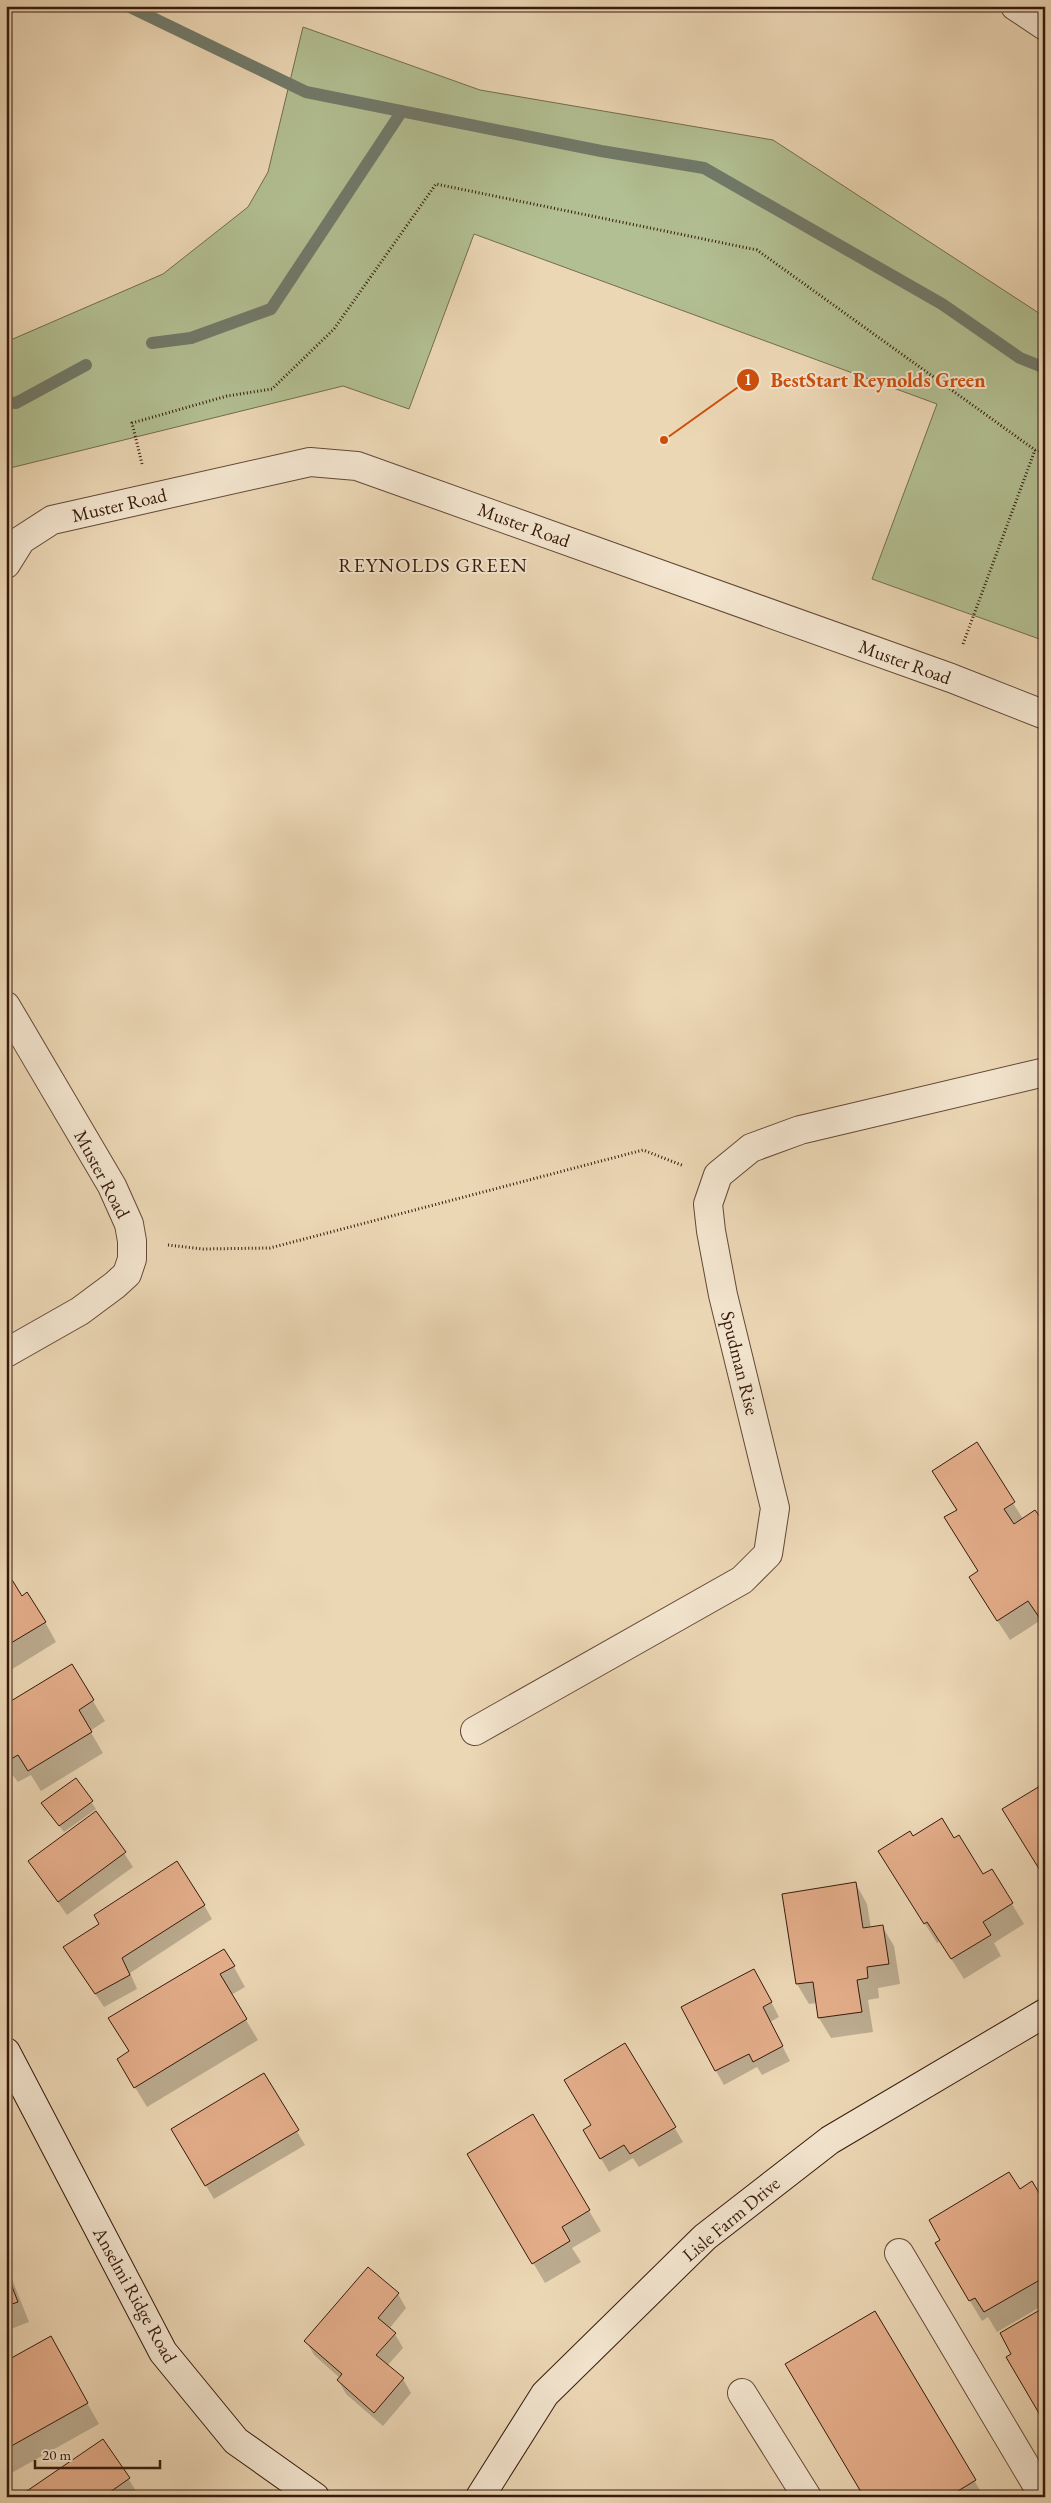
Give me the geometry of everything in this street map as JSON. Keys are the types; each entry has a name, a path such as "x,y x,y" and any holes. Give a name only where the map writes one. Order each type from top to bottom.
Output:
{"street":[{"path":"1016,6 1045,26"},
{"name":"Muster Road","path":"6,564 21,540 52,520 310,462 357,466 951,678 1045,715"},
{"name":"Muster Road","path":"6,1006 112,1186 129,1224 132,1241 132,1259 127,1274 115,1285 80,1311 6,1353"},
{"path":"718,1175 751,1148 800,1130 1045,1072"},
{"name":"Spudman Rise","path":"475,1731 742,1580 768,1554 775,1508 723,1296 710,1231 708,1204 718,1175"},
{"name":"Lisle Farm Drive","path":"480,2497 544,2394 705,2236 830,2140 1045,2013"},
{"name":"Anselmi Ridge Road","path":"6,2052 163,2352 236,2441 315,2497"},
{"path":"899,2253 1044,2497"},
{"path":"742,2393 807,2497"}],"path":[{"path":"150,498 132,423 226,396 272,389 334,329 436,184 757,250 1035,450 1045,452"},
{"path":"951,678 1035,450"},
{"path":"132,1241 203,1249 270,1248 644,1150 681,1165 718,1175"}],"green space":[{"path":"303,27 480,90 773,140 1045,317 1045,641 872,579 937,404 474,234 409,409 343,386 6,469 6,342 163,274 248,207 268,172"}],"building":[{"path":"977,1442 1015,1502 1004,1509 1014,1524 1035,1510 1045,1524 1045,1626 1028,1601 997,1621 969,1577 978,1571 944,1517 957,1510 932,1471"},
{"path":"6,1570 22,1596 27,1592 46,1622 6,1646"},
{"path":"72,1664 94,1700 79,1710 92,1732 28,1771 18,1755 6,1762 6,1704"},
{"path":"76,1778 93,1801 59,1826 41,1803"},
{"path":"1045,1783 1045,1870 1041,1872 1002,1809"},
{"path":"96,1811 126,1852 58,1902 28,1861"},
{"path":"942,1818 954,1838 959,1835 983,1874 992,1869 1013,1903 983,1922 991,1935 951,1959 927,1922 924,1924 878,1851 910,1831 913,1836"},
{"path":"177,1861 205,1905 122,1958 130,1975 95,1994 63,1947 99,1924 94,1915"},
{"path":"856,1882 863,1928 883,1925 889,1964 867,1967 868,1978 857,1980 862,2012 818,2018 813,1982 796,1984 782,1894"},
{"path":"224,1949 235,1966 220,1974 247,2019 134,2088 117,2059 129,2051 108,2018"},
{"path":"754,1969 772,2002 763,2007 783,2046 753,2062 749,2054 715,2071 681,2007"},
{"path":"625,2043 676,2127 630,2154 624,2145 600,2159 583,2130 591,2125 564,2080"},
{"path":"264,2073 299,2130 205,2186 171,2129"},
{"path":"533,2114 590,2210 562,2227 570,2241 532,2264 467,2154"},
{"path":"1009,2172 1020,2189 1032,2181 1045,2203 1045,2277 984,2312 975,2298 969,2301 935,2243 940,2240 929,2220"},
{"path":"368,2267 399,2293 378,2318 396,2333 376,2355 404,2378 374,2413 337,2380 342,2374 304,2341"},
{"path":"6,2271 18,2302 6,2306"},
{"path":"1045,2307 1045,2412 1040,2415 1006,2357 1011,2354 1000,2333"},
{"path":"875,2311 976,2480 948,2497 864,2497 785,2364"},
{"path":"51,2336 88,2403 6,2449 6,2361"},
{"path":"103,2439 130,2478 103,2497 18,2497"}],"waterway":[{"path":"128,6 306,92 601,151 704,168 942,304 1020,358 1045,368"},
{"path":"152,343 191,338 271,309 402,111"},
{"path":"6,402 16,403 86,365"}],"place":[{"name":"BestStart Reynolds Green","path":"664,440"}],"district":[{"name":"REYNOLDS GREEN","path":"433,565"}]}
